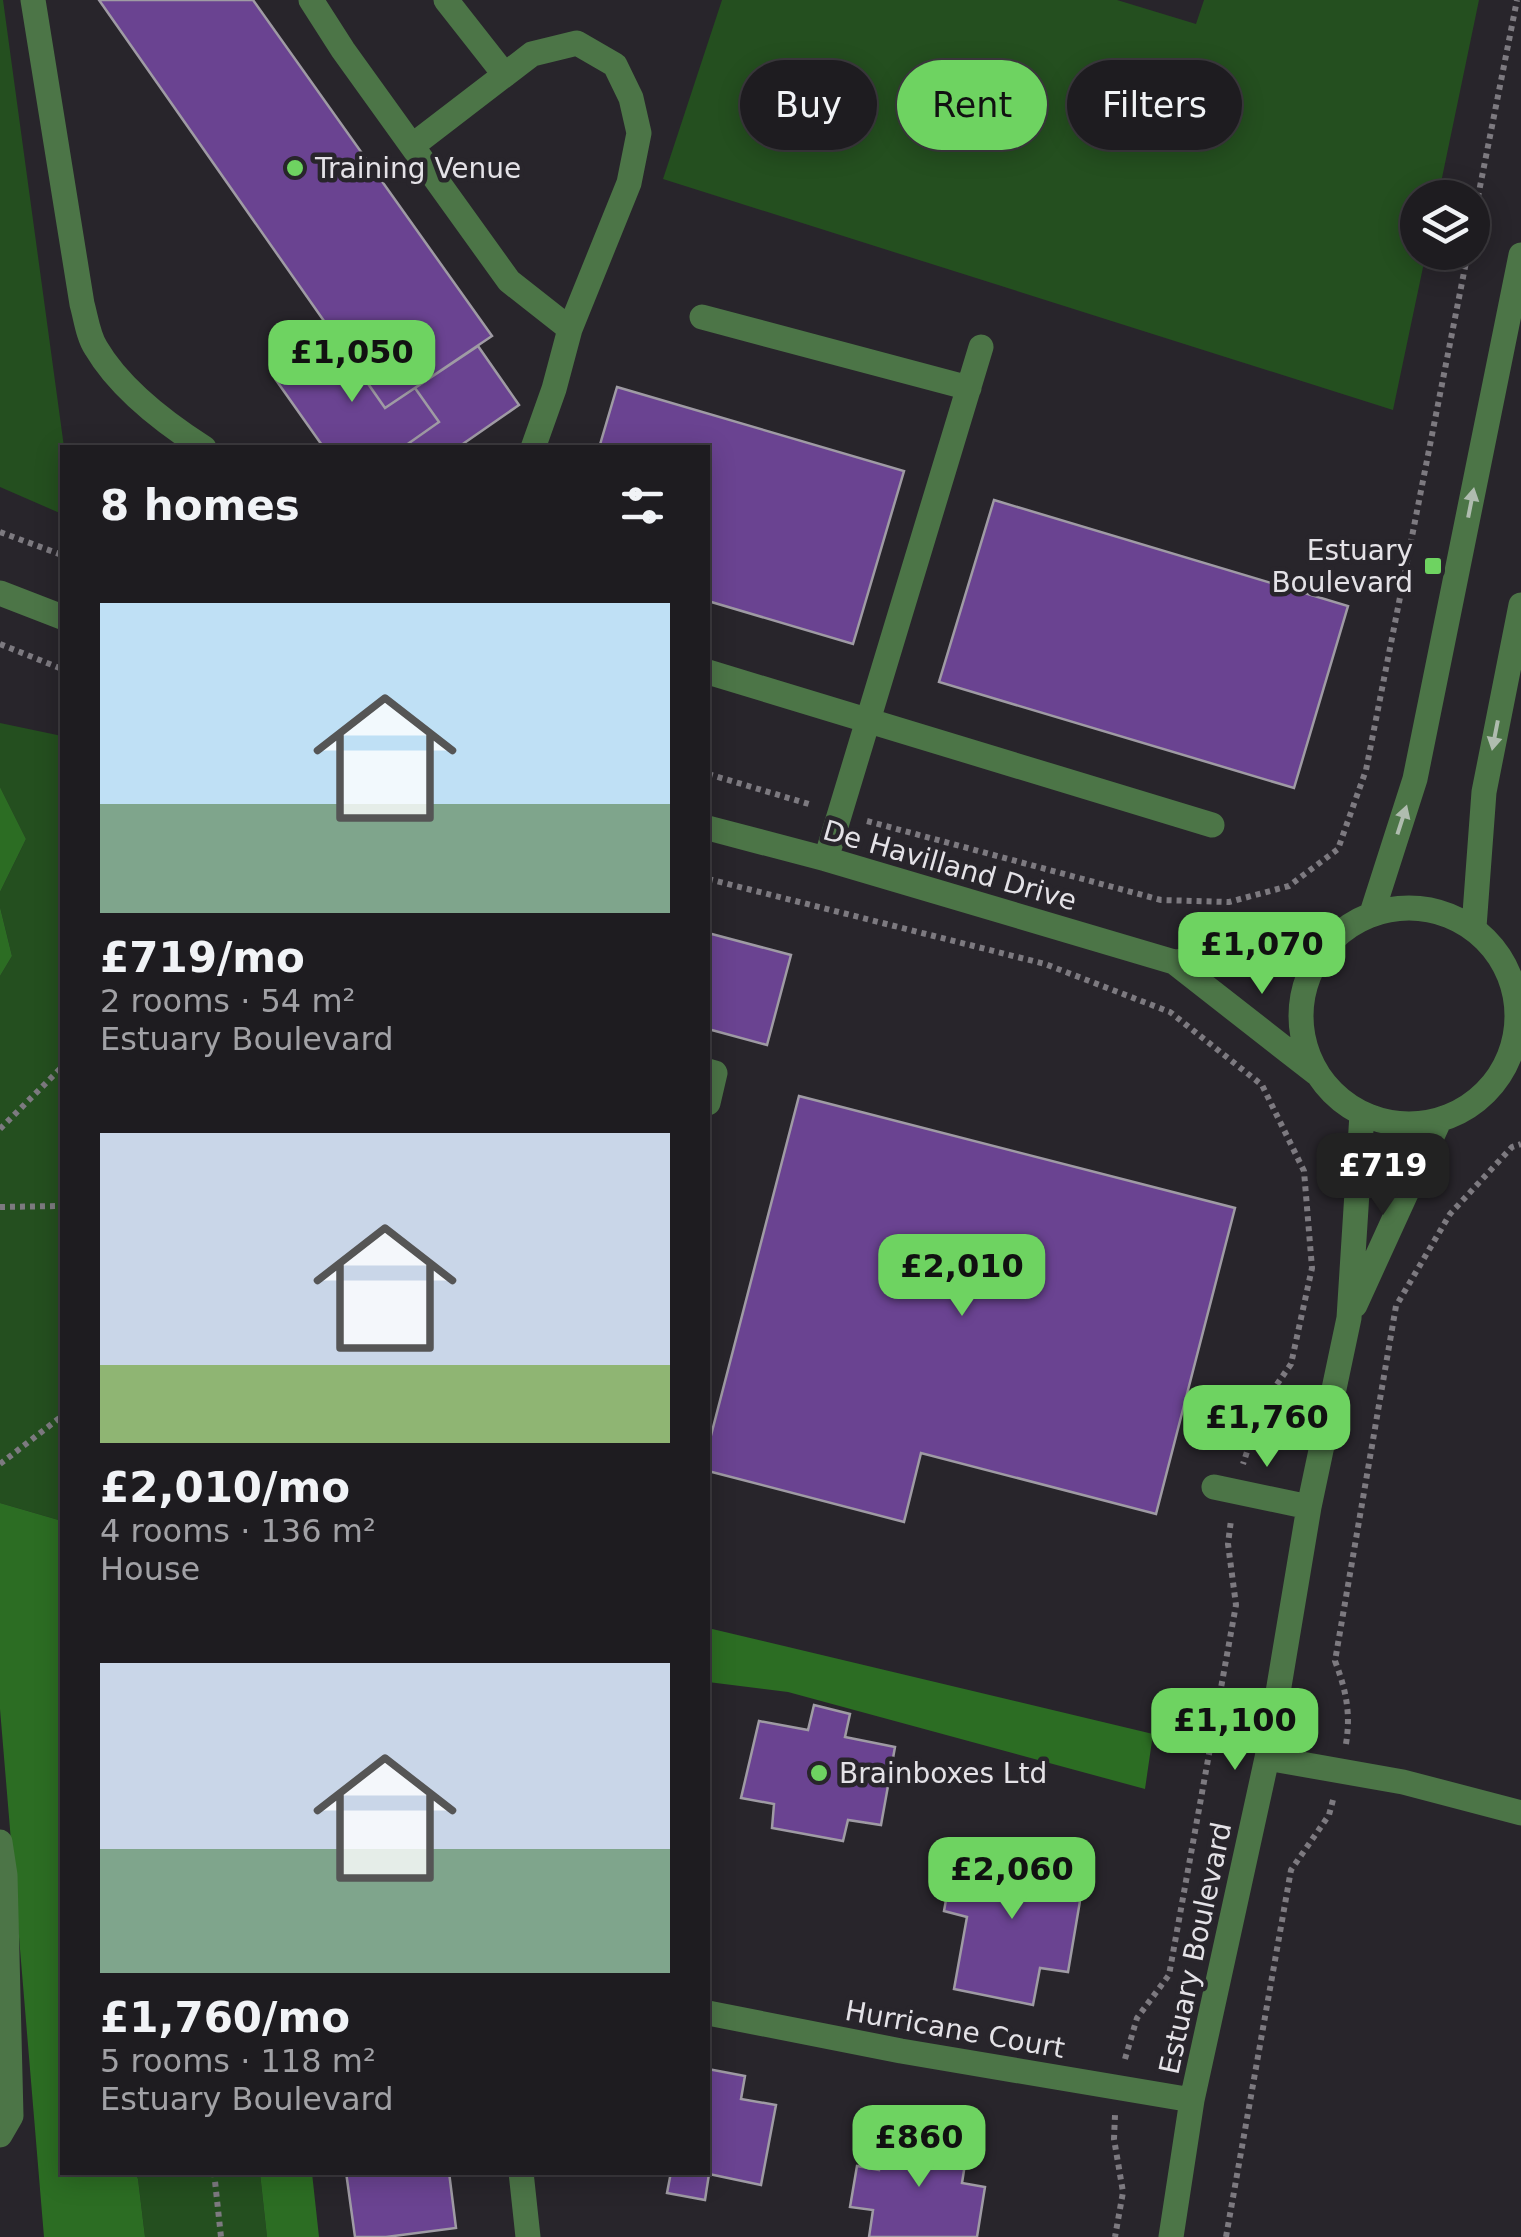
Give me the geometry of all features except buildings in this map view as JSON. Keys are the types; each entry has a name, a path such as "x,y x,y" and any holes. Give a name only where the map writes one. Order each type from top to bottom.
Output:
{"street":[{"path":"33,0 82,304 94,346 134,392 174,429 199,445"},
{"path":"311,0 509,280 570,328"},
{"path":"446,0 505,74"},
{"path":"412,146 532,54 577,43 615,66 631,98 640,133 629,183 570,328 534,445"},
{"path":"1372,913 1415,779 1521,256"},
{"path":"702,316 969,388"},
{"path":"826,859 981,347"},
{"path":"0,593 60,616"},
{"path":"1474,927 1484,792 1521,605"},
{"path":"710,673 1212,825"},
{"name":"De Havilland Drive","path":"710,829 1174,962 1268,955 1339,932"},
{"path":"1410,906 1447,913 1474,927 1512,964 1516,1040 1501,1075 1474,1104 1439,1120 1402,1124 1362,1114 1338,1098 1317,1074 1302,1038 1303,990 1318,955 1339,932 1372,913 1410,906"},
{"name":"De Havilland Drive","path":"1174,962 1317,1074"},
{"path":"710,1072 715,1073 710,1095"},
{"path":"1488,1089 1521,1075"},
{"name":"Estuary Boulevard","path":"1171,2237 1192,2100 1266,1758 1309,1507 1349,1318 1362,1114"},
{"name":"Estuary Boulevard","path":"1349,1318 1439,1120"},
{"path":"1224,1489 1309,1507"},
{"path":"1266,1758 1403,1782 1521,1813"},
{"path":"0,1842 5,1875 12,2116 0,2135"},
{"name":"Hurricane Court","path":"710,2013 901,2051 1192,2100"},
{"path":"521,2175 528,2237"}],"path":[{"path":"1481,180 1517,0"},
{"path":"710,775 840,814 1161,900 1229,902 1290,886 1338,849 1366,770 1464,270"},
{"path":"0,532 60,554"},
{"path":"0,644 60,668"},
{"path":"710,880 1044,964 1170,1012 1262,1085 1304,1171 1312,1268 1292,1364 1262,1406 1224,1489 1236,1605 1169,1975 1138,2018 1116,2087 1114,2139 1124,2192 1115,2237"},
{"path":"0,1129 60,1070"},
{"path":"1226,2237 1291,1870 1329,1815 1342,1771 1350,1723 1346,1692 1334,1661 1396,1306 1450,1214 1512,1147 1521,1144"},
{"path":"0,1207 60,1206"},
{"path":"0,1464 60,1418"},
{"path":"214,2175 221,2237"}],"green space":[{"path":"3,0 64,445 60,445 60,513 0,487"},
{"path":"722,0 1117,0 1196,24 1204,0 1479,0 1442,180 1400,180 1400,270 1422,270 1393,410 663,179"},
{"path":"0,723 60,736 60,1520 0,1503 0,976 12,956 0,892 26,839 0,787"},
{"path":"0,787 26,839 0,892"},
{"path":"0,907 12,956 0,976"},
{"path":"0,1503 60,1520 60,2175 136,2175 145,2237 44,2237 0,1709"},
{"path":"710,1628 1153,1734 1145,1789 788,1692 710,1682"},
{"path":"136,2175 260,2175 267,2237 145,2237"},
{"path":"260,2175 312,2175 319,2237 267,2237"}],"place":[{"name":"Training Venue","path":"295,168"},
{"name":"Estuary Boulevard","path":"1433,566"},
{"name":"Brainboxes Ltd","path":"819,1773"}]}
